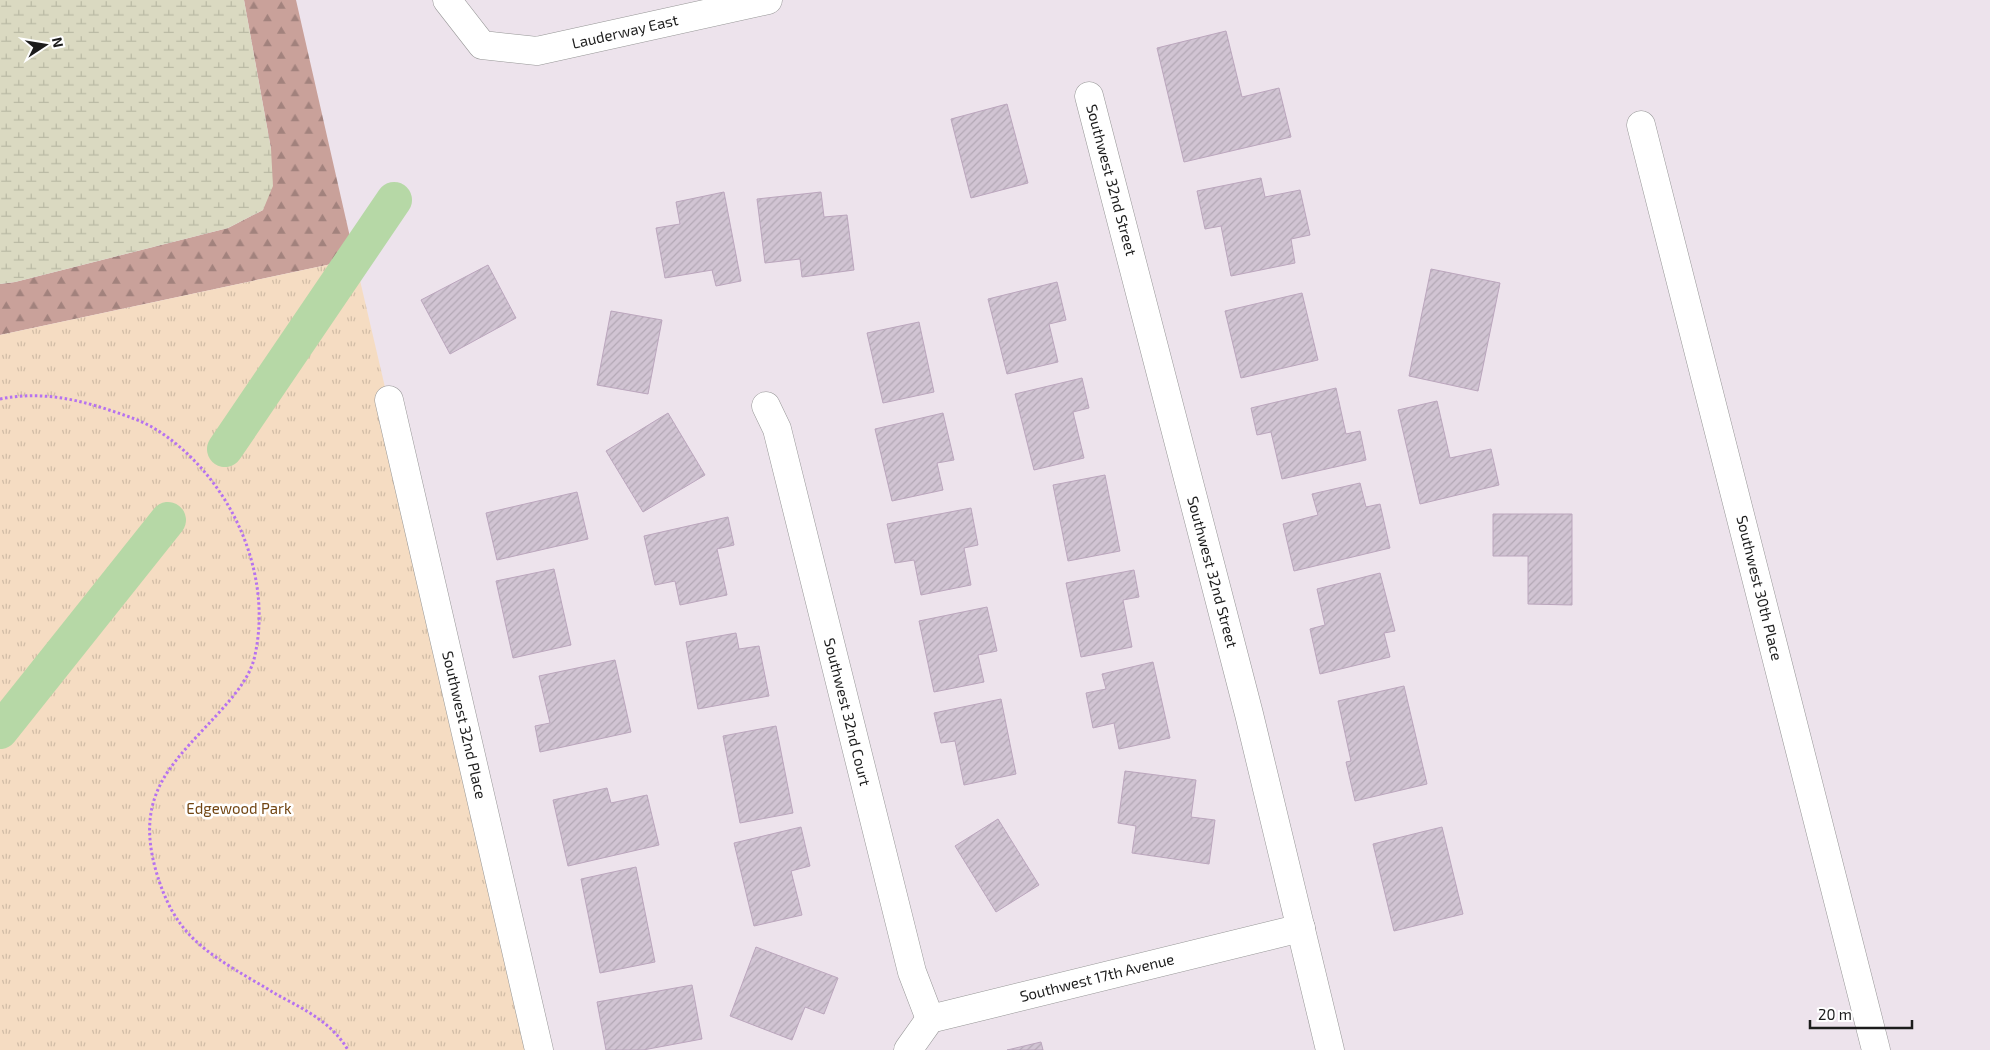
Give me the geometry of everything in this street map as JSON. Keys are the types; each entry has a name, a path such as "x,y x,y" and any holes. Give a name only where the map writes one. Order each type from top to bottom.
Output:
{"street":[{"name":"Lauderway East","path":"447,0 482,45 537,51 768,0"},
{"name":"Southwest 32nd Street","path":"1089,96 1249,714 1330,1050"},
{"name":"Southwest 30th Place","path":"1641,125 1876,1050"},
{"name":"Southwest 32nd Place","path":"389,400 540,1050"},
{"name":"Southwest 32nd Court","path":"766,406 777,429 912,972 930,1019"},
{"name":"Southwest 17th Avenue","path":"930,1019 1300,928"},
{"path":"908,1050 930,1019"}],"path":[{"path":"0,399 45,394 73,398 142,421 164,434 187,454 208,477 241,528 251,558 258,604 258,637 255,657 236,693 168,768 156,792 150,817 150,844 156,872 168,903 183,929 199,946 218,960 324,1021 342,1040 348,1050"}],"green space":[{"path":"0,0 244,0 271,149 273,186 263,210 228,228 15,282 0,284"},
{"path":"244,0 296,0 355,259 0,335 0,284 15,282 228,228 263,210 271,149"},
{"name":"Edgewood Park","path":"355,259 540,1050 0,1050 0,335"}],"building":[{"path":"1226,31 1242,97 1279,88 1291,137 1184,162 1157,48"},
{"path":"1007,104 1028,183 971,198 951,119"},
{"path":"1261,178 1265,197 1300,190 1310,235 1291,239 1295,263 1231,276 1221,226 1205,229 1197,191"},
{"path":"724,192 741,281 716,286 712,270 665,278 656,228 680,224 676,202"},
{"path":"821,192 824,217 847,215 854,270 802,277 800,259 765,263 757,199"},
{"path":"488,265 516,318 450,354 421,300"},
{"path":"1431,269 1500,283 1478,391 1409,376"},
{"path":"1057,282 1066,320 1049,324 1058,362 1007,374 988,299"},
{"path":"1302,293 1318,360 1241,378 1225,311"},
{"path":"611,311 662,320 648,394 597,385"},
{"path":"919,322 934,392 883,403 867,333"},
{"path":"1082,378 1089,408 1073,412 1084,458 1034,470 1015,394"},
{"path":"1336,388 1346,434 1360,431 1366,460 1282,479 1271,432 1257,435 1251,408"},
{"path":"1437,401 1450,458 1491,449 1499,485 1420,504 1398,410"},
{"path":"668,413 705,475 643,512 606,451"},
{"path":"943,413 954,460 937,463 943,490 892,501 875,429"},
{"path":"1105,475 1120,551 1068,561 1053,485"},
{"path":"1360,483 1366,507 1380,504 1390,548 1294,571 1283,524 1318,515 1312,494"},
{"path":"577,492 588,539 497,560 486,513"},
{"path":"971,508 978,545 964,548 971,585 921,595 914,560 895,563 887,524"},
{"path":"1493,514 1572,514 1572,605 1528,604 1528,556 1493,556"},
{"path":"728,517 734,545 717,549 727,595 680,605 675,581 655,585 644,536"},
{"path":"554,569 571,645 513,658 496,581"},
{"path":"1134,570 1139,597 1123,600 1132,647 1081,657 1066,583"},
{"path":"1380,573 1395,631 1384,633 1390,657 1320,674 1310,629 1325,625 1317,589"},
{"path":"987,607 997,651 978,655 984,682 934,692 919,621"},
{"path":"736,633 739,649 759,646 769,696 698,709 686,642"},
{"path":"615,660 631,732 540,752 535,726 550,723 539,676"},
{"path":"1153,662 1170,738 1119,749 1114,723 1093,728 1086,693 1106,689 1102,674"},
{"path":"1404,686 1427,784 1355,801 1346,762 1351,761 1338,701"},
{"path":"1001,699 1016,774 964,785 955,741 941,743 934,713"},
{"path":"776,726 793,813 740,823 723,736"},
{"path":"1125,771 1196,780 1191,817 1215,820 1209,864 1132,853 1136,826 1118,823"},
{"path":"607,788 611,803 647,795 659,845 568,866 553,800"},
{"path":"998,819 1039,885 996,912 955,846"},
{"path":"801,827 810,866 791,871 802,915 754,926 734,843"},
{"path":"1442,827 1463,914 1394,931 1373,844"},
{"path":"636,867 655,962 600,973 581,879"},
{"path":"756,947 838,978 824,1014 805,1007 792,1040 730,1016"},
{"path":"692,985 702,1039 643,1050 606,1050 597,1002"},
{"path":"1041,1042 1043,1050 1007,1050"}],"waterway":[{"path":"225,449 394,200"},
{"path":"0,731 168,520"}]}
